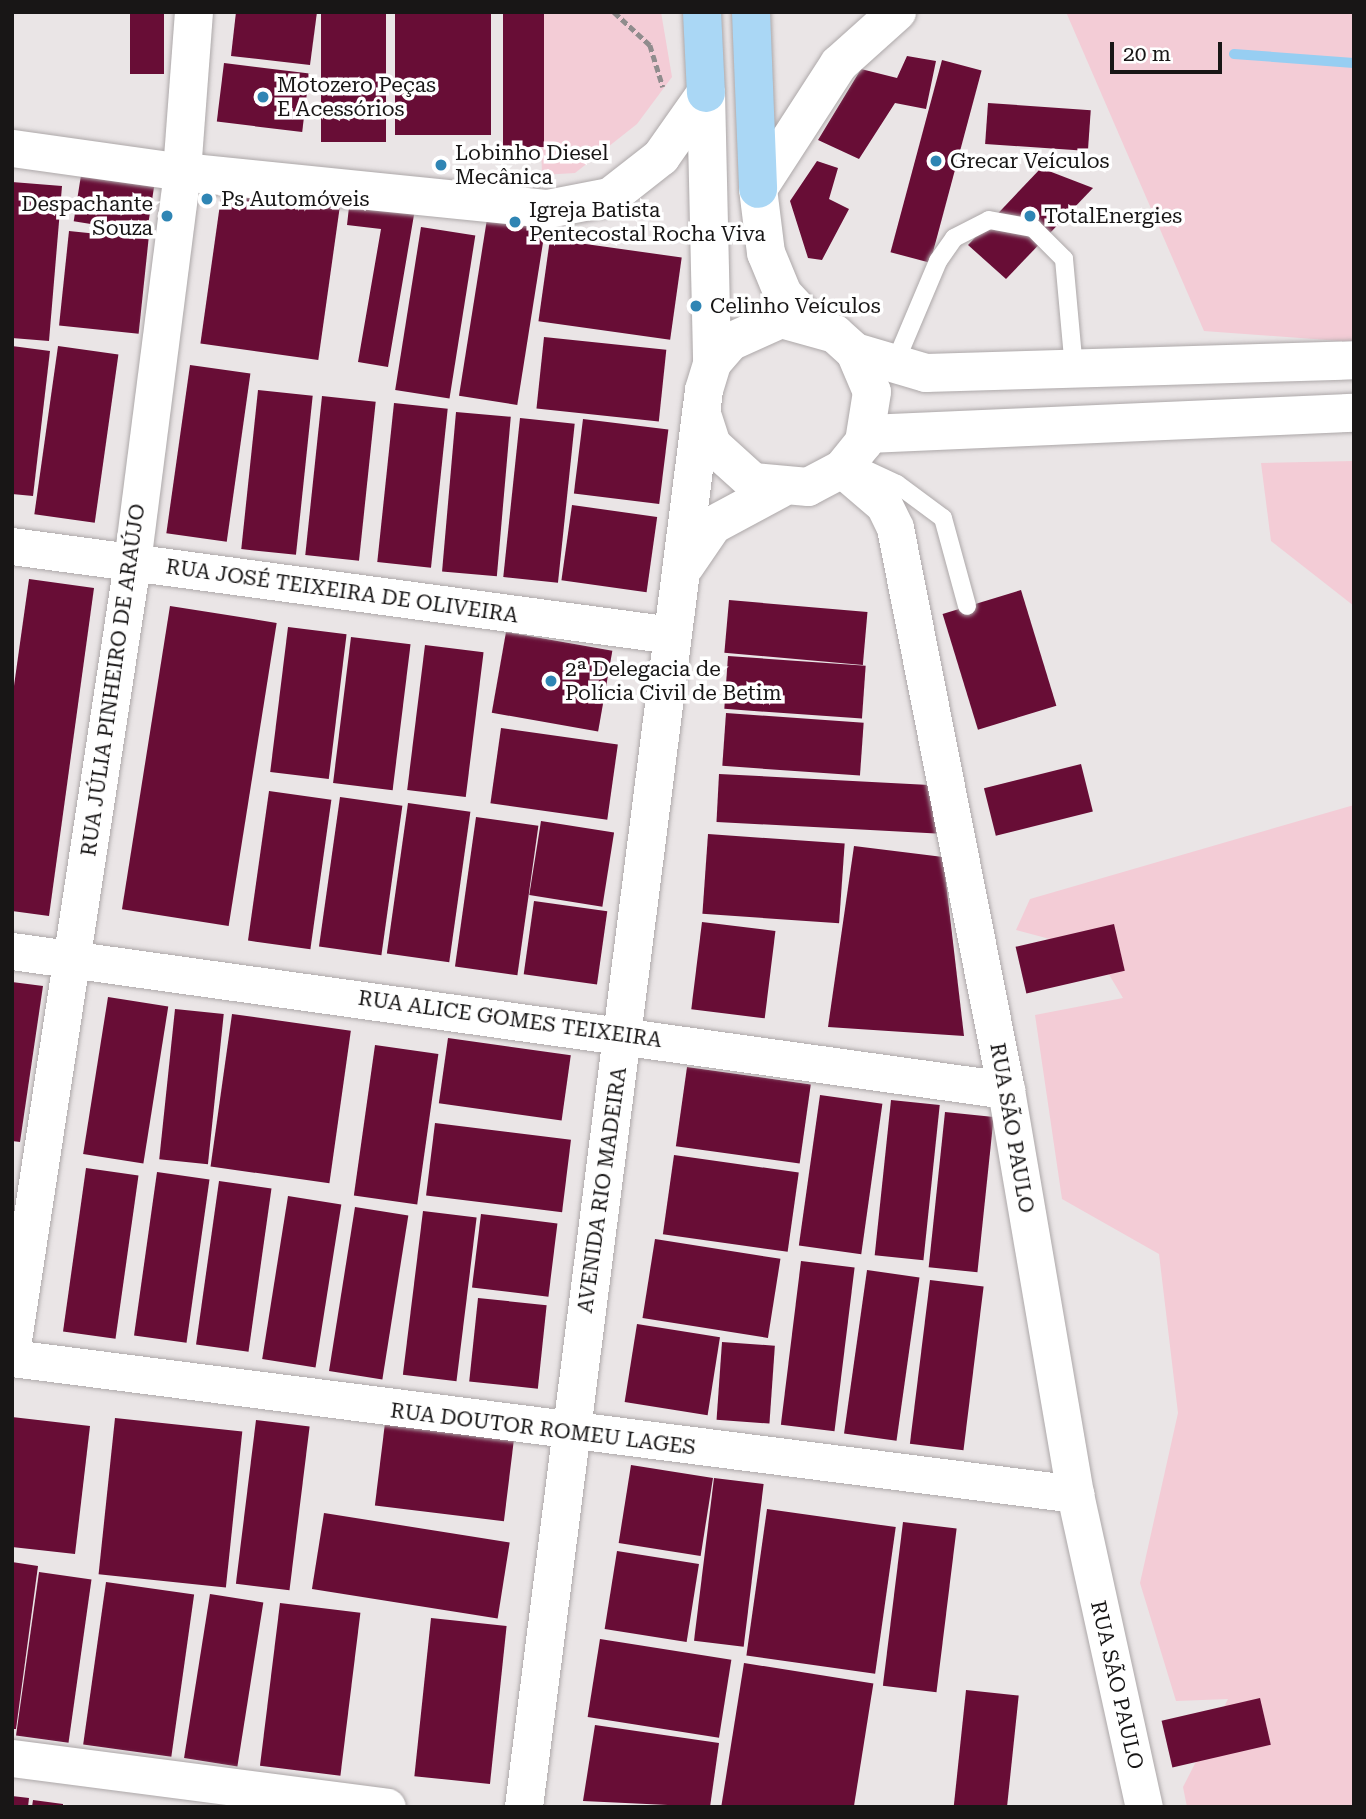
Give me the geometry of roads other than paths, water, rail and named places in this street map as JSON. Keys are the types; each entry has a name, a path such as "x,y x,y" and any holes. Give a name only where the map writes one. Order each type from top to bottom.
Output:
{"highway":[{"path":"702,12 706,93"},
{"path":"751,18 758,189"}],"main road":[{"name":"RUA JÚLIA PINHEIRO DE ARAÚJO","path":"181,172 194,12"},
{"path":"897,12 839,64 758,189 766,253 783,294 810,323 855,352 926,373 1354,360"},
{"path":"181,172 492,207 548,209 610,197 661,157 706,93"},
{"path":"706,93 712,363 703,418 712,445 729,466 753,482 780,489 808,487 853,455 1354,413"},
{"path":"712,363 754,326 781,320 810,323"},
{"path":"853,455 872,392 855,352"},
{"name":"AVENIDA RIO MADEIRA","path":"524,1807 568,1434 624,1035 680,573 703,418"},
{"name":"AVENIDA RIO MADEIRA","path":"680,573 713,525 780,489"}],"street":[{"path":"12,148 181,172"},
{"name":"RUA JÚLIA PINHEIRO DE ARAÚJO","path":"12,1346 132,563 181,172"},
{"name":"RUA SÃO PAULO","path":"853,455 895,528 1006,1090 1075,1494 1144,1807"},
{"name":"RUA JOSÉ TEIXEIRA DE OLIVEIRA","path":"12,546 673,635"},
{"name":"RUA ALICE GOMES TEIXEIRA","path":"12,951 1006,1090"},
{"name":"RUA DOUTOR ROMEU LAGES","path":"12,1358 568,1434 1075,1494"},
{"path":"12,1758 387,1807"}],"lane":[{"path":"895,363 938,261 954,238 989,220 1033,228 1064,259 1074,368"},
{"path":"853,455 943,518 967,606"}],"waterway":[{"path":"1234,54 1354,63"}],"place":[{"name":"Motozero Peças E Acessórios","path":"263,97"},
{"name":"Grecar Veículos","path":"936,161"},
{"name":"Lobinho Diesel Mecânica","path":"441,165"},
{"name":"Ps Automóveis","path":"207,199"},
{"name":"Despachante Souza","path":"167,216"},
{"name":"TotalEnergies","path":"1030,216"},
{"name":"Igreja Batista Pentecostal Rocha Viva","path":"515,222"},
{"name":"Celinho Veículos","path":"696,306"},
{"name":"2ª Delegacia de Polícia Civil de Betim","path":"551,681"}]}
